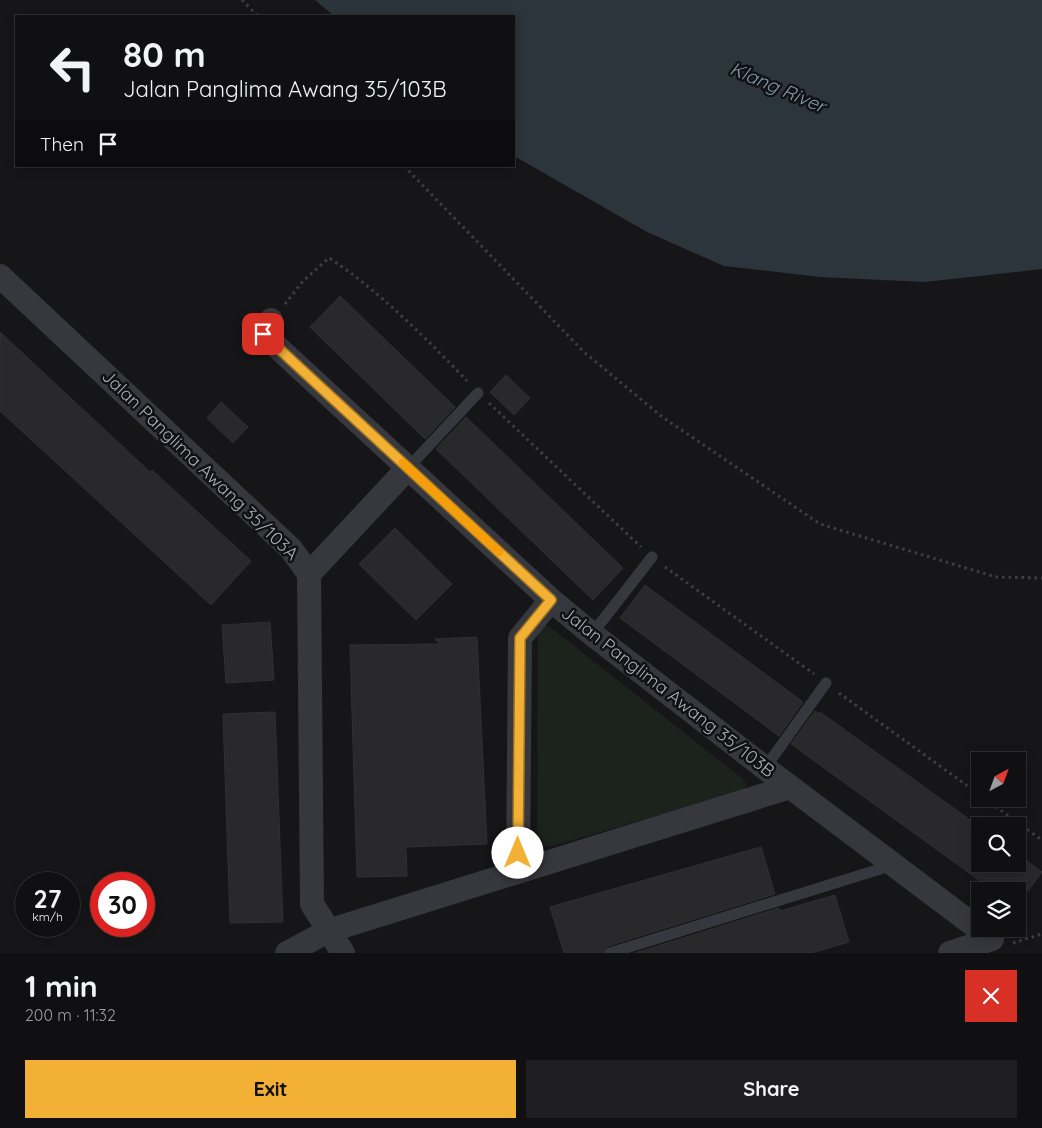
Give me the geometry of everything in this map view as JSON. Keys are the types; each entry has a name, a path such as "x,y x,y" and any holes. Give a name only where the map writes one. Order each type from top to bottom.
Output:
{"street":[{"name":"Jalan Panglima Awang 35/103A","path":"0,276 292,549 310,574 312,904 343,953"},
{"name":"Jalan Panglima Awang 35/103B","path":"271,320 263,334 551,600 765,768 992,938"},
{"path":"310,574 408,468"},
{"path":"518,872 520,638 551,600"},
{"path":"287,953 328,931 790,787"},
{"path":"950,953 992,938"}],"lane":[{"path":"408,468 478,393"},
{"path":"592,634 652,557"},
{"path":"765,768 826,684"},
{"path":"610,953 894,865"}],"path":[{"path":"242,0 257,15"},
{"path":"405,167 584,352 661,416 820,524 996,577 1042,578"},
{"path":"271,320 303,282 329,258 345,269 430,344 478,393 652,557 971,789"},
{"path":"998,808 1042,840"},
{"path":"992,938 1006,945 1042,934"}],"shaded area":[{"path":"543,625 550,627 743,779 747,786 740,792 552,846 541,846 537,835 538,631"}],"water":[{"name":"Klang River","path":"315,0 1042,0 1042,269 925,282 820,277 724,266 647,232 515,157 515,15 333,15"}],"building":[{"path":"340,296 455,407 425,439 310,327"},
{"path":"0,332 150,472 152,470 251,561 211,605 0,411"},
{"path":"506,375 530,398 514,415 490,392"},
{"path":"221,402 248,427 233,443 207,418"},
{"path":"466,417 623,568 593,600 436,449"},
{"path":"395,528 452,584 416,620 359,564"},
{"path":"645,585 803,702 779,736 620,618"},
{"path":"270,622 274,680 226,683 222,625"},
{"path":"477,637 487,844 406,847 407,876 357,877 350,645 440,644 435,639"},
{"path":"815,711 819,714 820,712 971,821 971,872 1026,872 1026,860 1042,872 1028,891 1026,891 1026,882 982,882 791,744"},
{"path":"275,712 283,922 230,923 223,714"},
{"path":"761,847 775,894 608,946 603,953 564,953 550,907"},
{"path":"835,895 849,942 811,953 635,953 779,908 780,911"}],"slow traffic":[{"path":"403,463 499,552"}],"route":[{"path":"263,334 551,600 520,638 518,853"}]}
